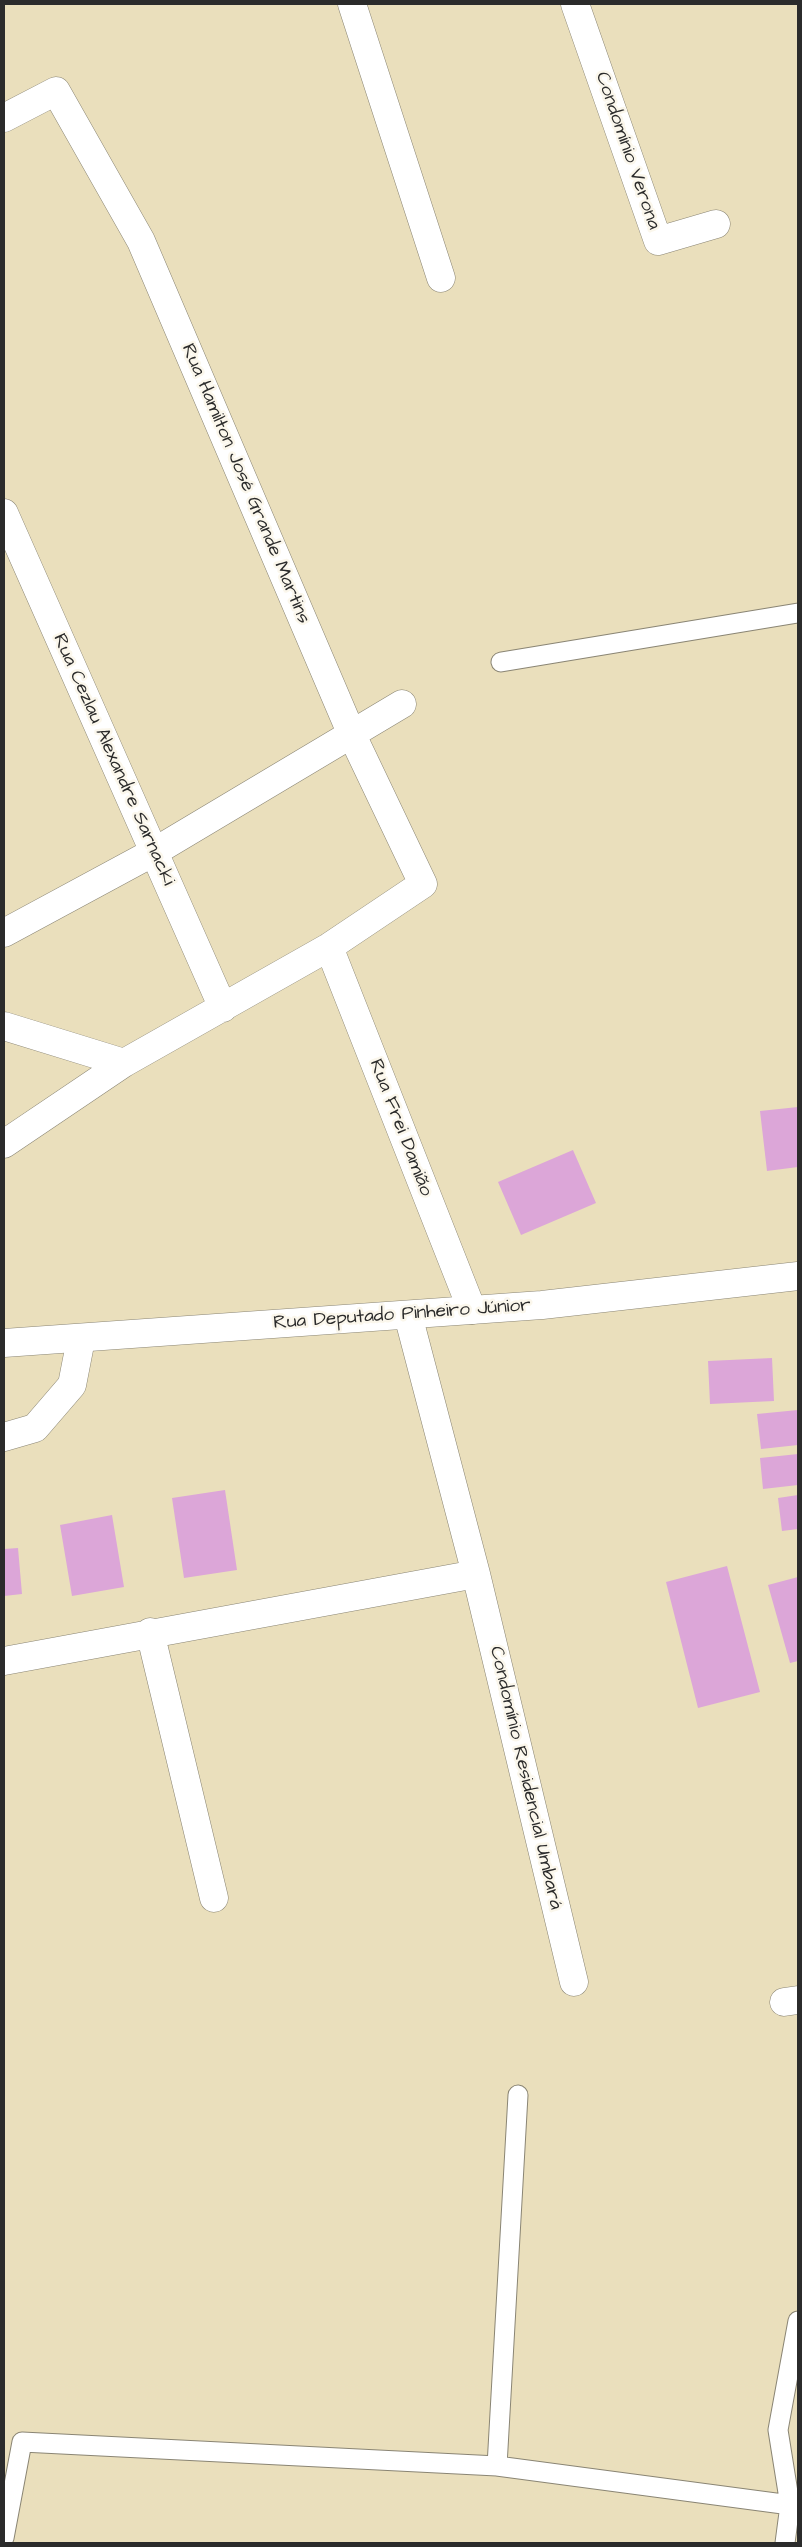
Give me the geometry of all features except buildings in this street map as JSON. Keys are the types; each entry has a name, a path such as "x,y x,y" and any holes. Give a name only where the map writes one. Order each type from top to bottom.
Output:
{"street":[{"path":"352,4 440,278"},
{"name":"Condomínio Verona","path":"575,4 658,242 716,224"},
{"name":"Rua Hamilton José Grande Martins","path":"4,118 56,91 141,241 352,735 423,884 328,947"},
{"name":"Rua Cezlau Alexandre Sarnacki","path":"4,513 223,1008"},
{"path":"4,933 154,852 402,704"},
{"path":"4,1144 124,1063 328,947"},
{"name":"Rua Frei Damião","path":"328,947 472,1310"},
{"path":"4,1026 124,1063"},
{"name":"Rua Deputado Pinheiro Júnior","path":"4,1343 542,1305 798,1276"},
{"name":"Condomínio Residencial Umbará","path":"408,1314 476,1574 574,1982"},
{"path":"4,1437 35,1428 72,1385 81,1339"},
{"path":"4,1661 150,1632 476,1574"},
{"path":"150,1632 214,1898"}],"lane":[{"path":"501,662 798,613"},
{"path":"497,2466 518,2095"},
{"path":"785,2543 794,2506 778,2430 798,2321"},
{"path":"4,2538 22,2442 497,2466 794,2506"}]}
